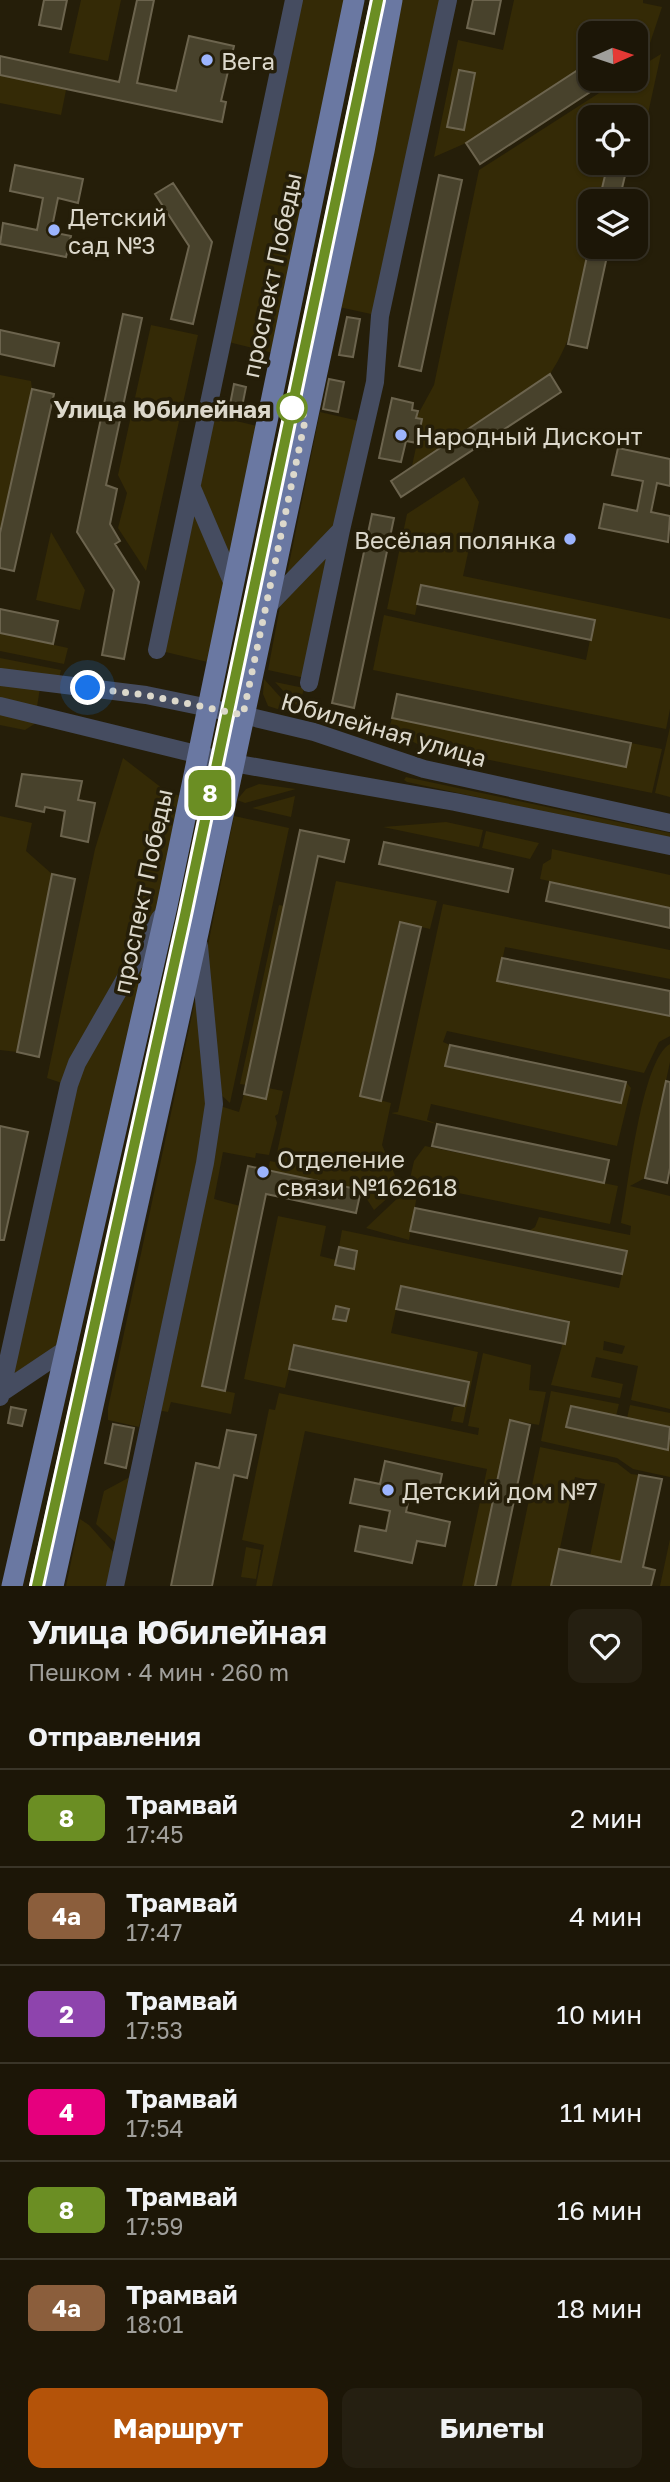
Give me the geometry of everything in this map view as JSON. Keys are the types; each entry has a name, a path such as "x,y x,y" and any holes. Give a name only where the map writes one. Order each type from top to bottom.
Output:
{"main road":[{"name":"проспект Победы","path":"12,1586 167,906 327,143 327,125 354,0"},
{"path":"53,1586 198,933 364,151 392,0"}],"street":[{"path":"157,650 294,0"},
{"path":"309,683 374,382 380,316 448,0"},
{"path":"192,488 233,584"},
{"path":"266,608 341,530"},
{"name":"Юбилейная улица","path":"0,677 146,695 207,707 314,732 459,778 670,822"},
{"path":"41,715 48,683"},
{"name":"Юбилейная улица","path":"0,706 233,763 392,791 670,846"},
{"path":"392,791 400,760"},
{"path":"1,1395 69,1085 77,1063 167,906"},
{"path":"115,1586 205,1163 214,1104 198,933"},
{"path":"1,1395 68,1348"}],"shaded area":[{"path":"81,0 121,0 108,61 69,53"},
{"path":"294,0 354,0 281,355 224,341"},
{"path":"392,0 446,0 380,316 330,305"},
{"path":"514,0 643,0 643,3 662,7 648,49 648,21 578,21 578,70 466,143 434,157 458,40 503,50"},
{"path":"661,54 648,114 648,105 580,105 602,91 648,91 648,62"},
{"path":"0,75 66,90 61,115 0,103"},
{"path":"578,107 578,175 605,175 602,189 578,189 578,259 587,259 582,291 570,335 550,374 412,466 422,419 416,418 434,385 479,170"},
{"path":"151,325 198,335 146,571 118,528 127,493 118,475"},
{"path":"0,375 31,381 32,389 0,533"},
{"path":"320,412 359,421 336,524 287,574"},
{"path":"207,414 265,428 216,664 157,650"},
{"path":"464,477 479,502 463,576 670,619 670,709 666,729 373,670 384,615 586,660 594,620 421,585 415,615 387,609 407,514"},
{"path":"51,532 85,590 80,610 36,600"},
{"path":"331,553 305,678 268,670 281,601"},
{"path":"0,633 68,648 64,664 0,651"},
{"path":"0,658 61,670 59,679 0,672"},
{"path":"264,679 293,714 268,706 263,694"},
{"path":"275,682 304,688 299,708"},
{"path":"0,683 40,688 37,707 0,698"},
{"path":"0,712 39,721 25,730 0,725"},
{"path":"392,718 631,743 662,749 652,793 421,746 389,729"},
{"path":"670,727 670,797 655,793"},
{"path":"123,758 167,792 188,798 68,1348 1,1393 68,1085 47,1078 95,849"},
{"path":"406,777 670,833 670,839 407,782 404,780"},
{"path":"259,784 296,789 245,803 237,800 246,789"},
{"path":"295,796 291,817 252,808"},
{"path":"0,816 32,823 26,851 52,874 17,1052 0,1050"},
{"path":"234,816 289,828 230,1103 220,1094 207,950"},
{"path":"446,822 483,830 479,847 383,827"},
{"path":"486,831 539,843 530,859 482,848"},
{"path":"552,849 670,875 670,908 540,879 543,864 551,859"},
{"path":"336,881 437,901 430,929 399,922 360,1095 391,1103 382,1145 400,1187 374,1210 361,1190 268,1171 270,1161 275,1162"},
{"path":"443,904 670,950 670,979 505,947 498,981 670,1016 670,1036 659,1042 644,1073 447,1031 443,1042 450,1045 446,1066 621,1103 626,1082 631,1088 617,1146 431,1104 427,1120 437,1124 391,1113 398,1112"},
{"path":"279,905 284,906 246,1085 240,1084"},
{"path":"196,996 207,1100 203,1143 139,1427 108,1420 108,1408"},
{"path":"670,1044 670,1062 645,1178 630,1186 670,1196 670,1409 631,1400 638,1366 596,1357 591,1377 623,1384 620,1398 551,1385 569,1321 401,1286 391,1333 478,1352 463,1423 451,1421 454,1407 464,1406 469,1382 295,1345 285,1388 244,1379 278,1216 326,1226 320,1256 336,1260 335,1265 353,1269 357,1251 339,1247 342,1230 619,1288 627,1251 529,1231 535,1227 539,1217 630,1235 631,1226 621,1223 632,1156 644,1099 660,1055","holes":["604,1341 625,1346 622,1354 603,1350"]},
{"path":"268,1088 283,1091 278,1114 275,1116 277,1123 269,1155 256,1153 255,1158 223,1152 214,1199 240,1206 202,1386 235,1393 231,1414 171,1402 168,1412 151,1409 214,1104 239,1112 244,1094 265,1098"},
{"path":"425,1146 618,1186 610,1224 409,1183 414,1161"},
{"path":"404,1192 417,1195 409,1240 366,1228"},
{"path":"483,1353 531,1365 529,1390 546,1392 539,1425 511,1420 475,1586 462,1586 487,1469 305,1431 272,1586 256,1586 264,1545 242,1540 269,1409 275,1410 279,1393 478,1435 479,1428 468,1426"},
{"path":"551,1391 619,1404 616,1416 571,1406 566,1427 667,1449 670,1439 670,1477 633,1469 617,1458 541,1441"},
{"path":"630,1405 670,1413 670,1427 627,1418"},
{"path":"540,1447 617,1463 631,1474 639,1475 621,1562 590,1556 605,1484 575,1477 552,1586 511,1586"},
{"path":"130,1477 116,1543 96,1524 104,1491"},
{"path":"80,1519 89,1525 114,1553 107,1586 66,1586"},
{"path":"670,1539 670,1586 660,1586"},
{"path":"246,1547 261,1550 256,1579 241,1577"}],"building":[{"path":"44,0 67,0 61,29 39,25"},
{"path":"137,0 154,0 137,83 176,91 189,36 234,46 221,101 226,102 222,122 0,75 0,56 119,82"},
{"path":"473,0 501,0 494,34 467,28"},
{"path":"459,70 475,73 464,130 447,127"},
{"path":"578,70 578,91 592,91 480,164 466,143"},
{"path":"15,165 83,179 78,203 58,198 51,232 71,236 66,257 0,244 3,223 37,230 43,198 10,191"},
{"path":"439,175 462,180 421,371 399,366"},
{"path":"605,175 625,175 622,189 602,189"},
{"path":"173,183 212,242 193,324 171,319 189,246 155,194"},
{"path":"586,259 606,259 587,348 568,344"},
{"path":"123,314 142,318 106,485 117,489 110,524 120,541 115,544 139,582 124,659 102,655 114,590 77,532"},
{"path":"347,317 360,319 353,357 339,355"},
{"path":"0,330 59,343 54,366 0,354"},
{"path":"550,374 561,392 401,497 391,481"},
{"path":"329,379 344,382 338,412 323,409"},
{"path":"234,384 246,387 240,417 228,415"},
{"path":"32,389 54,394 14,571 0,568 0,533"},
{"name":"Народный Дисконт","path":"392,398 413,403 412,410 418,411 416,418 422,419 417,443 406,441 401,462 379,458"},
{"path":"618,448 670,459 670,486 657,483 651,512 670,516 668,542 599,528 604,504 637,511 643,481 612,475"},
{"path":"372,514 394,518 354,708 332,703"},
{"path":"421,585 595,620 591,640 417,604"},
{"path":"0,609 58,621 53,644 0,633"},
{"path":"397,694 631,743 626,767 392,718"},
{"path":"22,774 82,781 78,800 95,803 88,842 61,836 65,811 45,807 44,812 16,806"},
{"path":"300,830 349,840 344,862 318,856 266,1099 244,1094"},
{"path":"384,842 513,869 508,892 379,864"},
{"path":"52,874 75,879 39,1057 17,1052"},
{"path":"550,882 670,908 670,928 546,901"},
{"path":"400,922 421,927 381,1101 360,1096"},
{"path":"502,958 670,991 670,1016 497,981"},
{"path":"450,1045 626,1082 621,1103 445,1066"},
{"path":"666,1081 670,1082 670,1168 667,1183 645,1178"},
{"path":"437,1124 609,1160 604,1183 432,1146"},
{"path":"0,1126 28,1132 4,1240 0,1240"},
{"path":"248,1166 361,1190 356,1213 266,1194 225,1391 202,1386"},
{"path":"415,1208 627,1251 622,1274 410,1231"},
{"path":"339,1247 357,1251 354,1269 335,1265"},
{"path":"401,1286 569,1322 565,1344 396,1309"},
{"path":"336,1306 349,1309 346,1321 333,1319"},
{"path":"294,1345 469,1382 464,1406 289,1369"},
{"path":"571,1406 670,1427 668,1450 566,1427"},
{"path":"11,1407 26,1410 22,1426 8,1423"},
{"path":"510,1420 530,1425 496,1586 475,1586"},
{"path":"113,1424 134,1428 126,1468 105,1463"},
{"path":"227,1430 256,1435 247,1478 234,1475 212,1586 171,1586 196,1463 219,1468"},
{"path":"385,1461 442,1474 437,1499 410,1493 406,1512 450,1522 445,1546 417,1541 412,1563 355,1551 360,1526 386,1531 390,1511 350,1503 355,1479 380,1484"},
{"path":"639,1475 662,1479 643,1567 655,1570 651,1586 551,1586 559,1549 621,1562"}],"tram line":[{"path":"30,1586 179,914 371,0"},
{"name":"8","path":"37,1586 107,1278 378,0"}],"place":[{"name":"Вега","path":"207,60"},
{"name":"Детский сад №3","path":"54,230"},
{"name":"Улица Юбилейная","path":"292,408"},
{"name":"Народный Дисконт","path":"401,435"},
{"name":"Весёлая полянка","path":"570,539"},
{"name":"Отделение связи №162618","path":"263,1172"},
{"name":"Детский дом №7","path":"388,1490"}],"route":[{"path":"88,688 146,695 243,715 306,416 292,408"}]}
